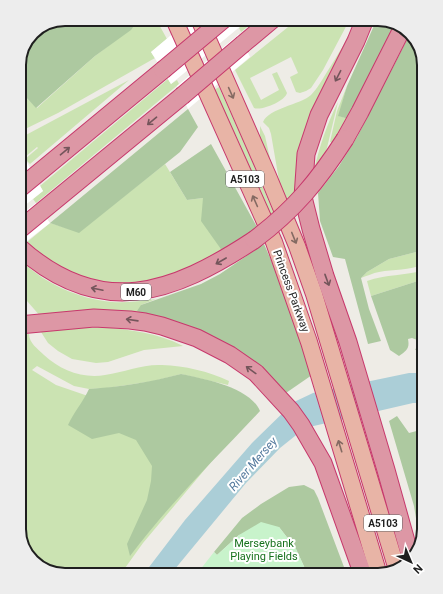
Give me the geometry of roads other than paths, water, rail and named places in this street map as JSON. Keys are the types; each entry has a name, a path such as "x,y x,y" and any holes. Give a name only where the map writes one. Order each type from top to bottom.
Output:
{"highway":[{"name":"Princess Parkway","path":"177,26 274,242 309,342 377,568"},
{"name":"Princess Parkway","path":"202,26 297,246 314,294 391,550"},
{"path":"26,183 215,26"},
{"path":"26,225 265,26"},
{"path":"363,26 319,115 306,154 303,197 325,276 348,342 406,542"},
{"name":"M60","path":"26,253 54,274 77,284 98,290 120,292 134,292 163,286 192,276 218,262 254,240 272,226 301,199 323,172 345,139 360,112 400,33"},
{"path":"26,324 94,318 130,320 162,326 198,338 230,355 256,373 291,411 316,450 334,490 362,568"}],"water":[{"name":"River Mersey","path":"409,373 417,373 417,403 305,428 280,448 246,483 176,568 148,568 185,520 252,443 294,402 313,393"}],"park label":[{"name":"Merseybank Playing Fields","path":"264,549"}]}
